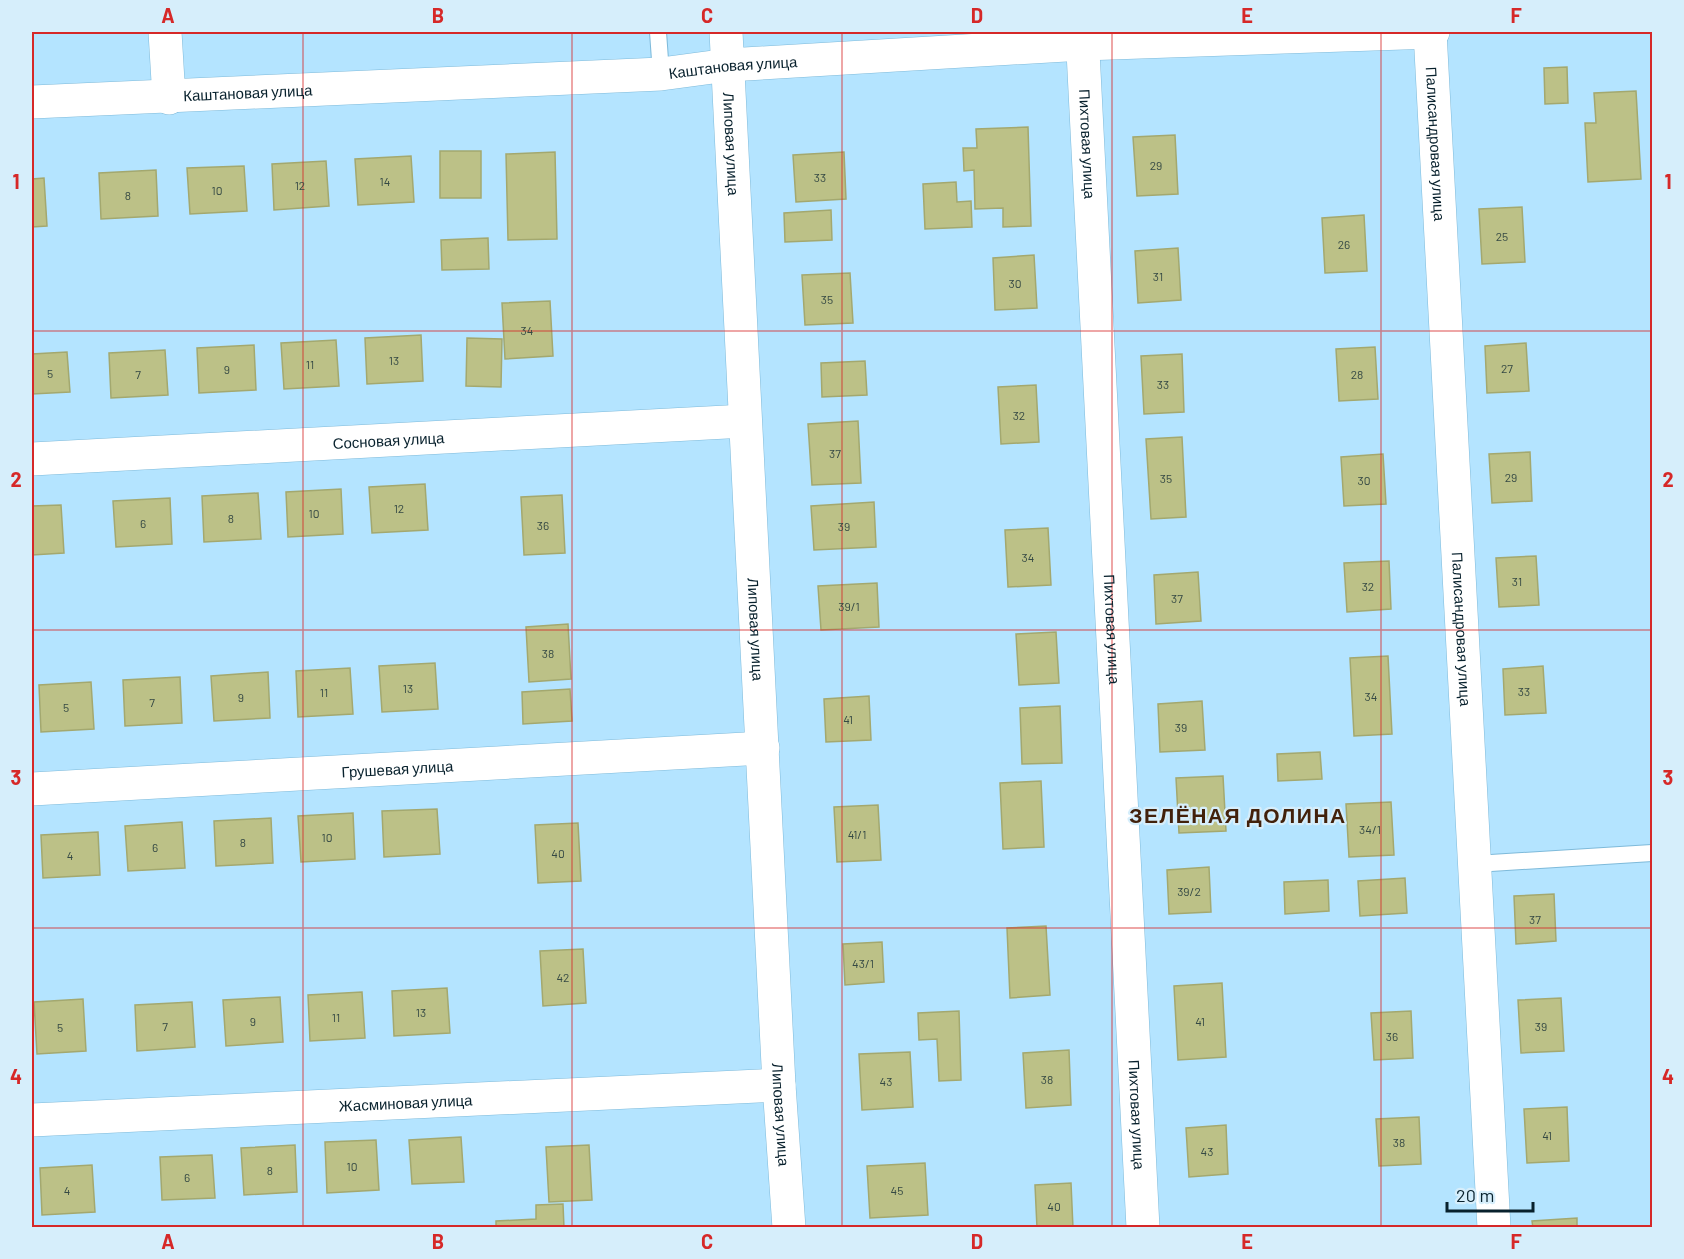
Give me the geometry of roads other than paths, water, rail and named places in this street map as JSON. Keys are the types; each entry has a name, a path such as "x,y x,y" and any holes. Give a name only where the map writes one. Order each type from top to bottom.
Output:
{"street":[{"path":"165,32 169,98"},
{"name":"Липовая улица","path":"726,32 779,1085 789,1227"},
{"name":"Каштановая улица","path":"32,102 169,98 661,74 728,64 1082,38 1431,32"},
{"name":"Палисандровая улица","path":"1431,32 1494,1227"},
{"name":"Пихтовая улица","path":"1082,38 1143,1227"},
{"name":"Сосновая улица","path":"32,459 745,421"},
{"name":"Грушевая улица","path":"32,789 763,748"},
{"name":"Жасминовая улица","path":"32,1120 779,1085"}],"lane":[{"path":"658,32 661,74"},
{"path":"1475,864 1653,853"}],"district":[{"name":"ЗЕЛЁНАЯ ДОЛИНА","path":"1238,814"}]}
